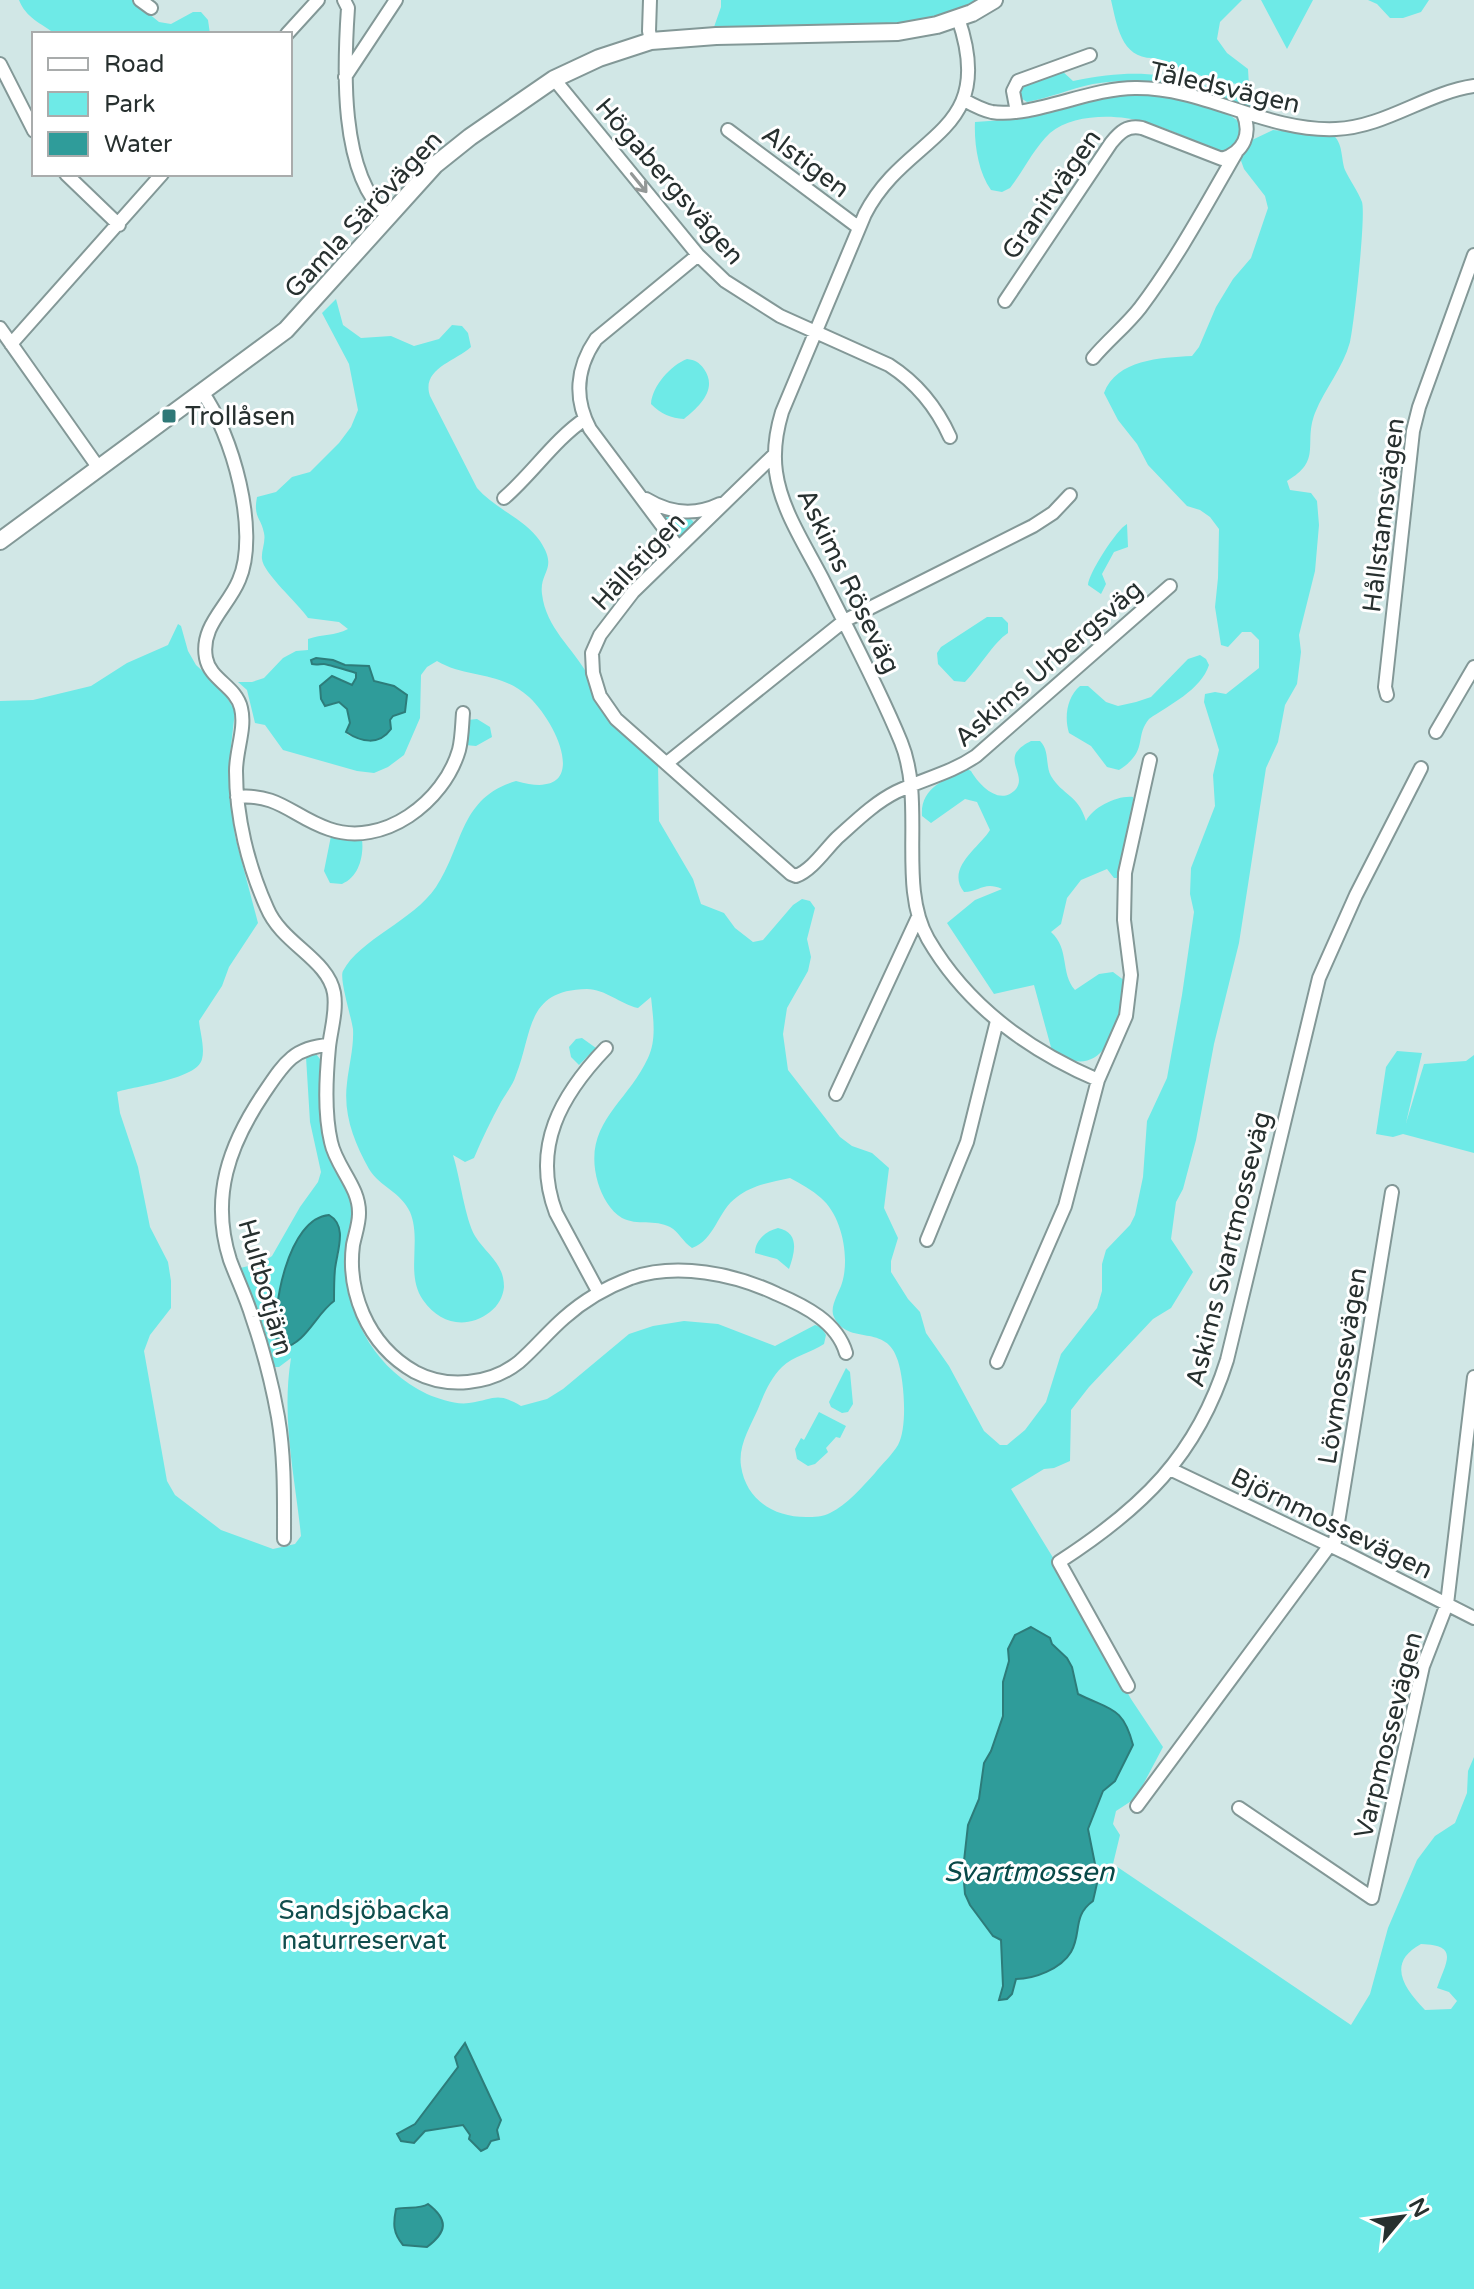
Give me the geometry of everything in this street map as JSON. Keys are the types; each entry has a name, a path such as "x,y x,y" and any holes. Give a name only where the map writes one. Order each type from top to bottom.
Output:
{"street":[{"path":"140,0 151,8"},
{"path":"289,32 318,0"},
{"path":"344,0 348,8 344,78 347,116 371,197 387,215"},
{"path":"344,78 396,0"},
{"path":"650,0 651,41"},
{"name":"Gamla Särövägen","path":"0,541 286,330 333,281 387,215 455,148 554,79 599,58 651,41 716,36 898,32 958,18 994,0"},
{"name":"Askims Röseväg","path":"958,18 969,60 969,82 964,100 952,120 881,189 858,227 782,412 775,454 776,473 784,501 899,738 911,785 918,917 926,936 947,969 997,1021 1049,1057 1098,1080"},
{"path":"1017,112 1013,91 1018,81 1090,55"},
{"path":"0,64 32,127"},
{"name":"Högabergsvägen","path":"554,79 698,255 744,294 780,316 902,373 930,401 950,437"},
{"name":"Tåledsvägen","path":"964,100 987,111 1017,112 1089,93 1138,88 1187,95 1294,127 1336,129 1357,127 1451,91 1474,86"},
{"path":"1093,358 1151,294 1203,212 1248,132 1243,113"},
{"name":"Granitvägen","path":"1005,301 1111,143 1123,130 1134,126 1142,128 1216,158 1236,153"},
{"name":"Alstigen","path":"728,130 858,227"},
{"path":"68,176 119,225"},
{"path":"98,467 5,339 119,225 160,176"},
{"path":"678,547 600,445 585,419 579,402 580,377 589,349 596,339 698,255"},
{"name":"Hållstamsvägen","path":"1387,695 1390,633 1413,431 1474,255"},
{"path":"202,392 213,408 229,448 244,525 245,557 241,578 211,626 205,655 211,671 241,706 242,725 236,763 237,797 246,850 270,917 288,940 323,970 333,988 335,1010 329,1045 327,1109 331,1145 354,1190 358,1207 352,1266 356,1293 368,1324 388,1353 422,1376 454,1383 479,1380 510,1368 565,1316 599,1293 636,1276 661,1272 704,1273 743,1280 783,1296 818,1315 839,1336 846,1353"},
{"path":"504,498 571,428 585,419"},
{"name":"Hällstigen","path":"775,454 633,592 596,643 591,663 600,696 611,713 786,872 796,876"},
{"path":"640,495 655,505 686,512 704,510 727,500"},
{"path":"667,763 844,621 1033,526 1055,511 1070,495"},
{"name":"Askims Urbergsväg","path":"796,876 805,872 859,818 884,799 911,785 953,770 976,756 1170,586"},
{"path":"1436,732 1474,667"},
{"path":"237,797 265,797 339,832 357,833 389,826 417,811 441,786 458,751 463,713"},
{"path":"997,1362 1065,1206 1098,1080 1126,1016 1131,975 1123,908 1125,873 1150,760"},
{"name":"Askims Svartmosseväg","path":"1128,1686 1059,1562 1121,1520 1170,1469 1205,1418 1227,1359 1319,978 1348,912 1421,768"},
{"path":"836,1094 918,917"},
{"path":"927,1240 967,1142 997,1021"},
{"name":"Hultbotjärn","path":"284,1539 285,1493 278,1417 262,1348 227,1246 222,1195 234,1144 271,1082 294,1055 309,1048 329,1045"},
{"path":"599,1293 556,1213 547,1171 553,1129 563,1103 582,1073 606,1048"},
{"name":"Lövmossevägen","path":"1137,1806 1332,1546 1392,1192"},
{"name":"Varpmossevägen","path":"1239,1808 1372,1898 1428,1647 1447,1604 1474,1377"},
{"name":"Björnmossevägen","path":"1170,1469 1474,1618"}],"green space":[{"path":"19,0 132,0 159,22 171,24 193,12 201,12 208,20 210,32 52,32"},
{"path":"721,0 979,0 954,13 898,24 716,31 714,27"},
{"path":"1111,0 1242,0 1220,22 1217,39 1227,53 1248,69 1249,86 1212,80 1134,53 1122,39"},
{"path":"1261,0 1313,0 1287,49"},
{"path":"1368,0 1429,0 1421,12 1403,18 1390,18 1377,4"},
{"path":"1061,70 1073,81 1121,74 1161,75 1246,99 1251,107 1173,85 1134,81 1093,84 1027,102 1019,97 1020,86"},
{"path":"1128,93 1188,100 1218,109 1241,124 1242,135 1228,151 1220,152 1145,122 1109,117 1083,119 1060,126 1050,133 1010,188 1002,192 991,190 978,157 975,122 1018,119 1080,101"},
{"name":"Sandsjöbacka naturreservat","path":"1273,130 1334,136 1363,211 1350,342 1315,413 1309,458 1305,466 1287,481 1290,490 1311,493 1317,501 1319,525 1315,571 1299,635 1301,652 1297,684 1285,705 1278,742 1266,768 1239,943 1214,1044 1196,1140 1183,1189 1176,1202 1171,1239 1193,1272 1171,1308 1153,1319 1071,1410 1070,1461 1044,1469 1011,1489 1131,1699 1163,1747 1136,1798 1116,1811 1113,1824 1120,1835 1113,1864 1351,2025 1370,1994 1388,1928 1417,1860 1435,1836 1455,1823 1467,1793 1468,1771 1474,1757 1474,2289 0,2289 0,701 33,700 91,686 127,663 168,645 178,624 196,665 222,689 235,711 230,755 235,836 258,923 199,1021 203,1050 198,1066 178,1077 117,1092 120,1113 138,1167 150,1227 168,1262 171,1281 171,1308 150,1335 144,1351 167,1481 175,1495 221,1530 273,1549 295,1544 301,1536 288,1425 291,1358 279,1367 273,1367 240,1268 262,1263 272,1256 318,1182 321,1172 310,1122 306,1057 316,1054 320,1059 325,1145 352,1206 346,1254 350,1297 366,1336 391,1369 427,1394 448,1401 464,1403 500,1398 521,1406 547,1399 629,1334 653,1326 684,1321 718,1324 775,1346 815,1325 821,1327 826,1335 824,1344 786,1363 774,1377 745,1437 741,1466 755,1497 783,1514 815,1517 842,1505 865,1484 898,1445 903,1427 904,1403 900,1369 893,1349 877,1338 848,1331 834,1317 834,1304 842,1283 845,1261 839,1226 828,1206 814,1192 790,1178 762,1184 731,1203 706,1238 692,1248 670,1227 622,1218 610,1207 598,1183 594,1163 601,1130 651,1051 654,1028 651,997 638,1008 587,989 567,991 552,997 535,1017 515,1079 474,1158 465,1162 453,1155 471,1229 498,1265 503,1279 500,1301 481,1318 454,1322 437,1315 423,1300 415,1279 415,1234 410,1212 401,1199 369,1169 351,1128 346,1094 353,1029 343,971 361,949 414,910 436,887 465,825 483,799 516,781 540,785 554,781 562,772 563,758 551,725 518,688 437,661 421,675 420,718 404,755 388,767 374,773 357,771 283,750 265,725 255,723 247,690 238,682 264,678 283,658 296,651 308,650 308,639 348,629 339,622 308,618 268,572 262,559 264,536 256,504 257,497 276,492 292,477 310,472 339,443 351,427 358,410 349,364 322,313 336,299 343,325 361,338 391,336 414,346 439,339 452,325 462,326 468,333 471,347 435,373 428,387 430,396 477,488 526,526 540,541 548,558 542,594 549,617 588,675 658,763 659,821 693,879 701,904 724,913 735,928 753,942 763,940 802,899 810,901 815,908 807,939 811,957 808,971 787,1008 783,1034 788,1070 840,1137 852,1146 872,1153 889,1168 884,1208 898,1238 891,1272 920,1312 926,1333 949,1366 984,1431 1000,1445 1007,1445 1025,1430 1046,1402 1061,1354 1097,1308 1106,1250 1130,1225 1135,1215 1143,1177 1147,1121 1167,1078 1182,995 1194,912 1190,894 1191,868 1215,806 1213,775 1219,750 1204,702 1205,694 1226,694 1259,668 1259,640 1251,632 1242,632 1228,647 1221,645 1215,607 1219,529 1210,517 1187,506 1148,465 1104,393 1110,382 1129,367 1141,362 1192,356 1199,347 1216,307 1233,279 1251,258 1268,208 1265,196 1244,169 1240,158 1252,140","holes":["316,658 345,665 369,666 374,681 394,686 407,695 405,712 393,716 367,741 348,735 346,732 350,723 347,709 339,702 332,705 321,699 322,693 341,679 352,685 356,673 312,664 311,661","298,1238 339,1253 335,1266 334,1301 324,1308 294,1345 276,1335 279,1289","1421,1944 1434,1945 1446,1952 1446,1963 1437,1988 1449,1992 1457,2001 1451,2009 1425,2010 1411,1993 1401,1967 1410,1951"]},
{"path":"687,359 702,367 708,376 708,390 701,403 684,419 675,418 651,404 652,397 663,377"},
{"path":"657,512 683,515 695,524 678,538"},
{"path":"1127,524 1128,547 1114,552 1102,574 1106,584 1101,594 1088,585 1089,579 1110,543"},
{"path":"987,617 1002,617 1008,623 1008,633 965,682 954,681 938,664 937,653 941,647"},
{"path":"1200,655 1209,665 1205,674 1184,696 1149,719 1134,757 1119,770 1107,767 1091,746 1069,733 1068,708 1080,686 1088,686 1106,702 1118,706 1136,702 1151,697 1188,659"},
{"path":"477,719 490,727 492,737 476,746 465,745 468,720"},
{"path":"1031,741 1040,741 1043,745 1051,776 1079,805 1086,821 1106,803 1133,797 1119,878 1114,878 1107,869 1081,880 1067,898 1061,924 1051,932 1061,946 1070,983 1075,990 1099,974 1113,972 1125,981 1115,1030 1098,1055 1085,1061 1070,1060 1052,1051 1034,985 994,994 947,923 975,900 1002,889 986,886 964,892 959,883 961,866 990,830 977,802 965,799 931,823 922,816 922,806 929,792 942,781 967,769 990,792 1003,796 1010,794 1018,784 1016,753"},
{"path":"331,836 362,839 359,865 353,876 342,884 330,883 324,871"},
{"path":"582,1038 596,1048 579,1065 571,1057 569,1047 576,1039"},
{"path":"1397,1051 1422,1053 1406,1123 1424,1064 1466,1061 1474,1055 1474,1153 1403,1134 1393,1137 1376,1134 1386,1067"},
{"path":"778,1228 785,1230 793,1239 794,1250 789,1269 777,1259 755,1253 762,1237"},
{"path":"846,1368 850,1372 853,1404 848,1412 842,1413 831,1407 829,1402"},
{"path":"819,1412 846,1426 840,1438 836,1437 826,1448 828,1452 808,1466 797,1459 795,1449 801,1438 804,1440"}],"water":[{"path":"316,658 345,665 369,666 374,681 394,686 407,695 405,712 393,716 391,729 381,738 364,740 346,732 350,723 347,709 339,702 325,706 320,686 332,676 352,685 356,673 326,664 312,664 311,660"},
{"path":"329,1215 340,1232 334,1301 298,1340 283,1348 277,1343 276,1328 285,1268 303,1232 315,1220"},
{"name":"Svartmossen","path":"1031,1627 1050,1638 1067,1658 1078,1694 1120,1716 1133,1745 1115,1781 1103,1791 1088,1829 1098,1879 1093,1901 1082,1913 1071,1952 1046,1972 1016,1979 1012,1994 1007,1999 999,2000 1003,1986 1001,1940 993,1936 970,1905 965,1894 963,1870 968,1825 979,1799 984,1763 1003,1716 1003,1682 1009,1661 1008,1649 1015,1635"},
{"path":"465,2043 501,2120 497,2130 499,2139 491,2141 481,2151 469,2139 470,2135 463,2125 425,2131 414,2143 401,2141 397,2134 415,2124 458,2067 455,2057"},
{"path":"428,2204 440,2215 443,2226 439,2236 427,2247 403,2245 395,2228 396,2209"}],"place":[{"name":"Trollåsen","path":"169,416"}]}
